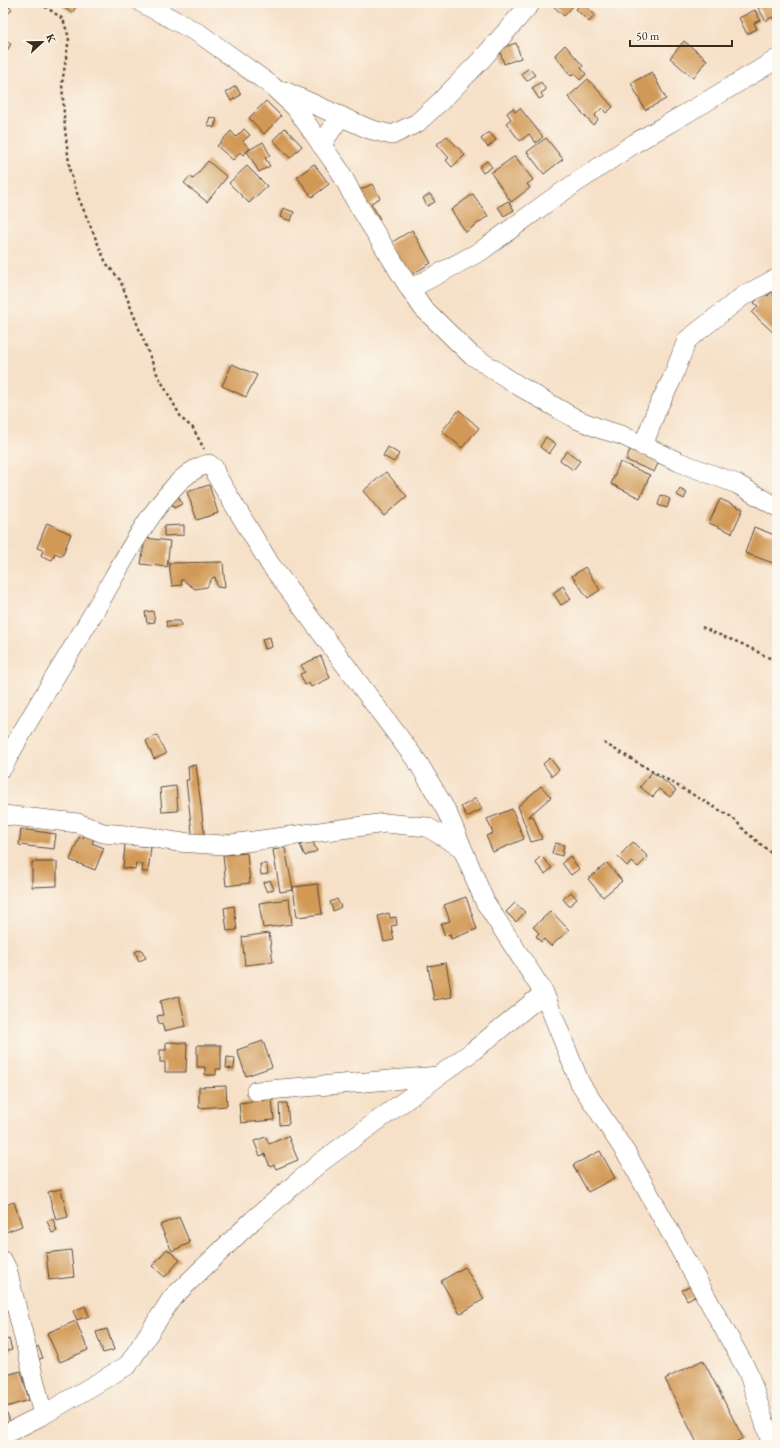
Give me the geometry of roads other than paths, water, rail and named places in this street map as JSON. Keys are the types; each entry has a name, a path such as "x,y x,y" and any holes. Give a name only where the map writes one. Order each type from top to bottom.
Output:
{"street":[{"path":"142,3 200,34 272,86 295,107 340,170 354,198 410,289 424,308 470,354 519,386 576,419 679,462 737,484 777,507"},
{"path":"272,86 370,129 392,135 417,123 441,101 482,59 531,3"},
{"path":"410,289 481,251 549,201 635,143 704,104 777,59"},
{"path":"321,145 341,116"},
{"path":"643,446 657,409 672,379 687,340 743,296 774,284"},
{"path":"3,766 140,531 175,485 188,474 201,466 209,464 214,468 216,475 270,564 419,764 448,812 485,902 544,994 580,1083 628,1156 748,1372 772,1445"},
{"path":"3,816 78,823 103,833 149,837 177,842 224,845 385,823 427,827 462,848"},
{"path":"3,1435 43,1415 128,1365 172,1298 253,1220 321,1162 473,1051 544,994"},
{"path":"256,1091 439,1076"},
{"path":"3,1261 7,1268 43,1415"}]}
